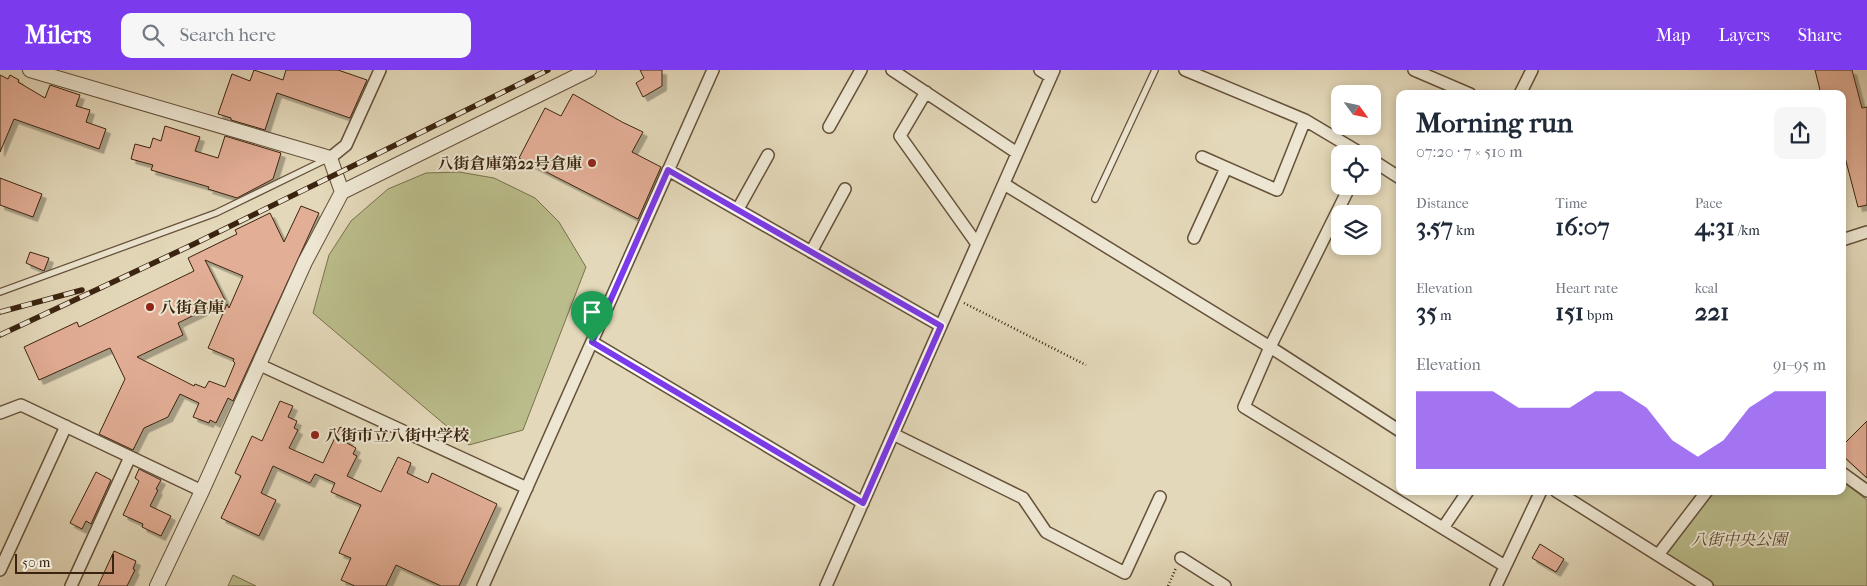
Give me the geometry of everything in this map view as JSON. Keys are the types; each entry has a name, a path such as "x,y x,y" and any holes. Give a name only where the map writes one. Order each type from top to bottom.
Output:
{"street":[{"path":"30,70 330,158"},
{"path":"330,158 346,145 380,70"},
{"path":"157,586 260,365 305,262 342,192 589,70"},
{"path":"487,584 527,488 712,70"},
{"path":"829,127 861,70"},
{"path":"892,70 1018,153"},
{"path":"826,586 1053,74 1040,70"},
{"path":"1185,70 1305,120 1347,145"},
{"path":"1414,70 1461,90"},
{"path":"1522,90 1532,70"},
{"path":"926,92 900,136 977,244"},
{"path":"1202,157 1277,190 1305,120"},
{"path":"738,209 768,155"},
{"path":"330,158 342,192"},
{"path":"1381,166 1396,175"},
{"path":"1194,238 1226,168"},
{"path":"668,170 941,326"},
{"path":"1004,184 1270,347 1396,429"},
{"path":"812,252 845,189"},
{"path":"1346,195 1270,347 1244,407 1506,566"},
{"path":"1846,239 1867,232"},
{"path":"592,342 863,503"},
{"path":"260,365 527,488"},
{"path":"0,413 21,405 202,491"},
{"path":"0,570 66,426"},
{"path":"893,434 1023,498 1046,532 1125,573 1160,497"},
{"path":"71,586 130,457"},
{"path":"1846,476 1867,491"},
{"path":"1443,528 1465,495"},
{"path":"1496,586 1539,495"},
{"path":"1562,495 1707,586"},
{"path":"1658,555 1704,495"},
{"path":"1181,558 1225,586"}],"lane":[{"path":"1095,199 1155,70"},
{"path":"0,292 216,213 330,158"}],"path":[{"path":"953,298 1086,365"},
{"path":"1168,586 1181,558"}],"green space":[{"path":"459,172 494,178 535,198 559,222 586,267 523,430 469,445 313,313 329,255 351,221 388,189 426,173"},
{"name":"八街中央公園","path":"1846,484 1867,500 1867,586 1716,586 1664,554 1710,495 1846,495"},
{"path":"233,575 256,586 228,586"}],"building":[{"path":"254,70 283,80 286,70 338,70 367,80 350,118 277,93 265,130 218,114 232,74 250,81"},
{"path":"640,70 662,70 662,86 643,97 636,83 644,78"},
{"path":"1815,70 1852,70 1862,108 1867,107 1867,205 1858,207 1846,161 1846,90 1820,90"},
{"path":"0,75 8,79 10,75 45,98 50,85 80,95 76,106 90,110 86,122 106,129 99,149 14,119 0,152"},
{"name":"八街倉庫第22号倉庫","path":"573,94 643,132 632,152 661,167 638,219 519,158 545,108 561,116"},
{"path":"165,126 200,137 195,151 218,158 225,136 281,153 273,179 237,198 208,189 209,187 151,170 153,165 131,159 135,144 150,148 153,138 161,141"},
{"path":"0,178 42,194 33,217 0,205"},
{"path":"301,206 319,213 233,401 228,398 216,423 210,420 209,423 193,417 199,403 180,394 168,417 144,428 133,450 99,434 125,379 110,348 39,380 24,347 77,322 79,327 194,271 188,258 237,234 235,230 270,213 284,242","holes":["205,260 243,276 229,308 227,304 208,348 234,359 235,363 225,387 209,381 205,388 195,384 194,386 137,357 183,335 178,323 225,300"]},
{"path":"30,252 49,258 44,271 26,263"},
{"path":"280,401 293,406 288,417 297,421 294,428 298,430 289,448 323,463 340,427 352,432 347,443 356,448 353,454 357,456 347,476 381,492 398,457 411,463 407,473 428,483 432,473 497,504 459,586 441,586 396,565 386,586 355,586 341,580 351,558 339,553 361,505 331,492 335,483 315,474 310,483 273,466 261,493 276,500 259,536 221,518 241,476 235,473 252,436 262,441"},
{"path":"1867,421 1867,478 1846,459 1846,442"},
{"path":"139,469 161,480 150,506 171,516 161,536 142,527 143,524 123,515 139,481 135,478"},
{"path":"96,472 111,480 91,524 86,521 82,529 70,523"},
{"path":"1540,544 1564,559 1556,572 1532,558"},
{"path":"114,551 136,561 133,569 135,570 127,586 98,586"}],"railway":[{"path":"0,335 194,244 548,70"},
{"path":"0,312 82,290"}],"place":[{"name":"八街倉庫第22号倉庫","path":"592,163"},
{"name":"八街倉庫","path":"150,307"},
{"name":"八街市立八街中学校","path":"315,435"}],"route":[{"path":"668,170 941,326 863,503 592,342 668,170"}]}
